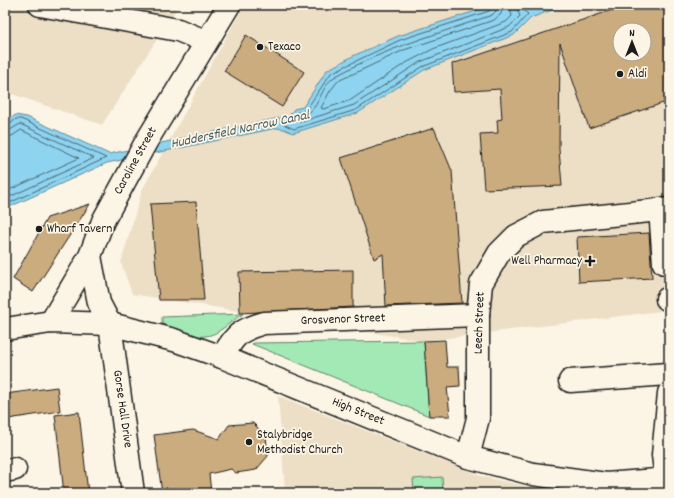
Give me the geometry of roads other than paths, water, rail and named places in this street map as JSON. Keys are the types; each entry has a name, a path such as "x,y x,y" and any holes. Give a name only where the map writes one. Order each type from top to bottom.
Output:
{"street":[{"path":"40,5 178,30 205,42"},
{"name":"Caroline Street","path":"51,322 90,256 103,221 146,142 205,42 229,5"},
{"path":"664,209 664,263"},
{"name":"Leech Street","path":"468,457 478,418 478,315 481,284 499,253 516,236 543,222 664,209"},
{"name":"Gorse Hall Drive","path":"90,256 99,302 110,324 133,493"},
{"name":"Grosvenor Street","path":"222,357 234,337 249,327 264,322 478,315"},
{"name":"High Street","path":"5,329 51,322 110,324 174,340 222,357 468,457 533,474 606,484 668,479"},
{"path":"570,380 669,379 663,455 668,479"}],"water":[{"name":"Huddersfield Narrow Canal","path":"494,5 518,5 528,8 535,5 565,5 531,18 514,35 424,70 358,113 293,133 277,128 107,163 5,209 5,124 15,115 27,117 109,154 289,116 294,109 303,107 327,70 353,56 398,36"}],"place":[{"name":"Texaco","path":"260,47"},
{"name":"Aldi","path":"620,74"},
{"name":"Wharf Tavern","path":"39,229"},
{"name":"Well Pharmacy","path":"590,261"},
{"name":"Stalybridge Methodist Church","path":"249,442"}]}
